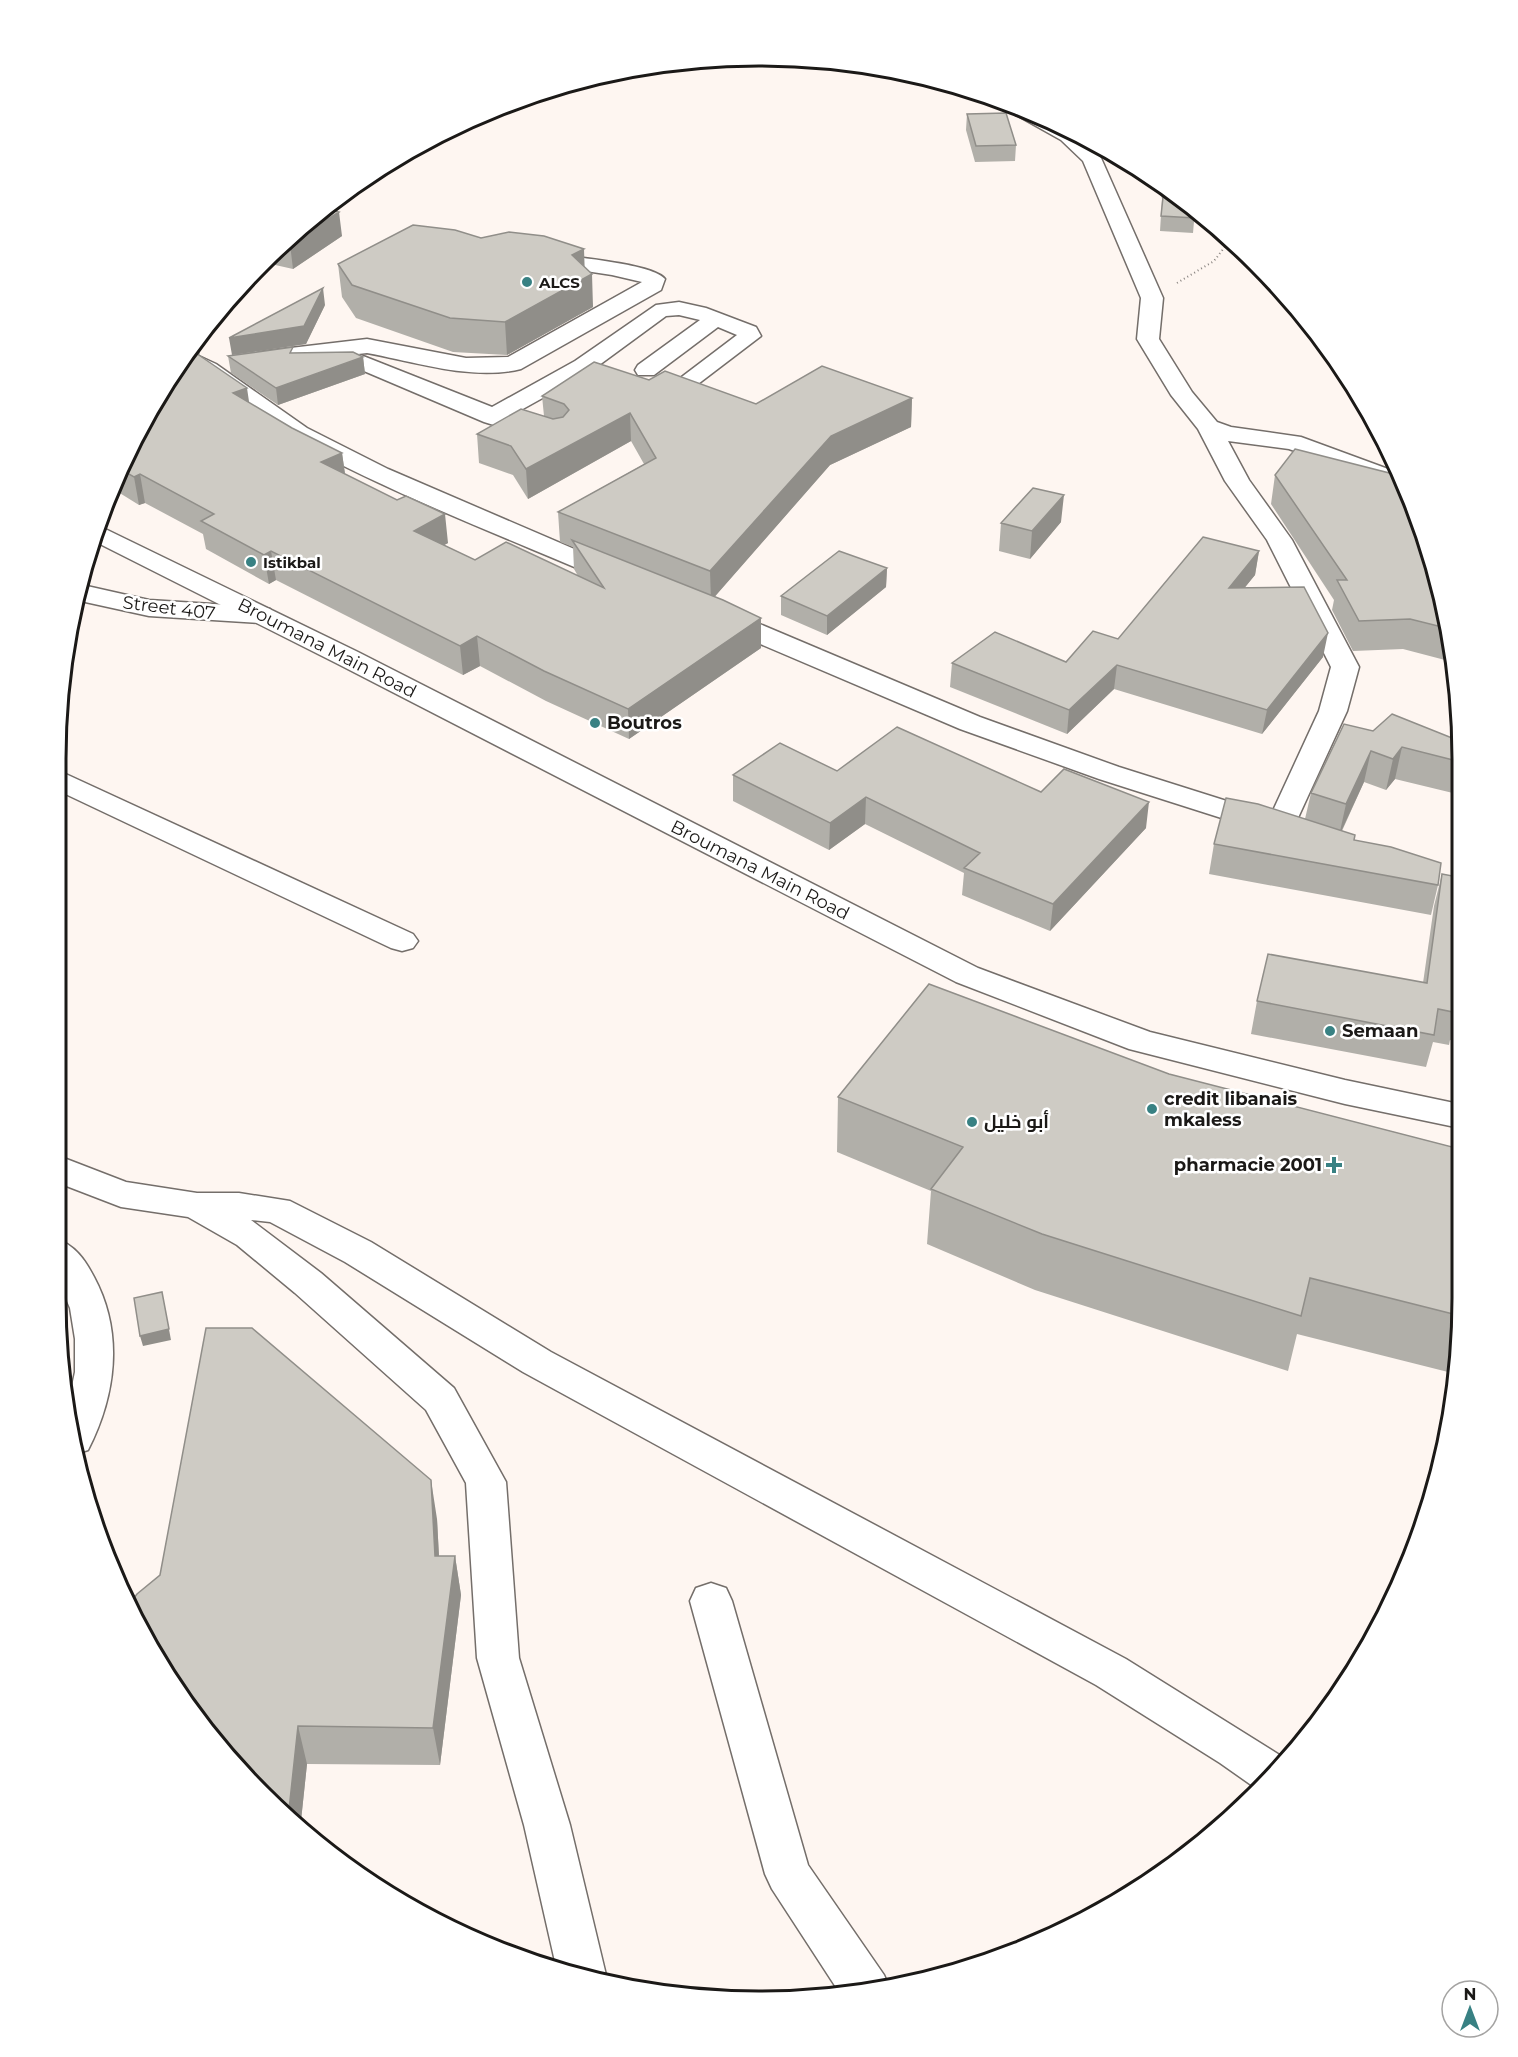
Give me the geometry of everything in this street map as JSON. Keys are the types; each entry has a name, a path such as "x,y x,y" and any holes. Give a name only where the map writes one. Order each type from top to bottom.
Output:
{"street":[{"path":"1073,141 1091,158 1152,298 1148,339 1183,395 1209,427 1238,481 1279,540 1345,667 1333,711 1280,827"},
{"path":"208,369 271,357 367,346 466,365 513,364 653,285 654,279 615,269 514,256"},
{"path":"589,278 615,269"},
{"path":"492,417 583,368 636,329 650,315 663,310 683,309 748,332 750,336 690,379"},
{"path":"646,370 714,320"},
{"path":"332,350 492,417 535,432"},
{"path":"192,361 208,369 246,399 299,433 380,474 640,586"},
{"path":"1209,427 1226,434 1293,442 1392,478"},
{"name":"Broumana Main Road","path":"103,536 967,975 1141,1041 1345,1092 1452,1114"},
{"name":"Street 407","path":"86,594 149,608 261,615"},
{"path":"693,606 970,723 1109,773 1309,836"},
{"path":"66,783 402,941"},
{"path":"66,1172 121,1194 197,1206 239,1206 277,1210 358,1252 537,1362 1111,1672 1266,1770"},
{"path":"197,1206 250,1236 308,1283 440,1399 486,1482 498,1658 547,1825 580,1967"},
{"path":"66,1262 83,1287 94,1338 94,1374 78,1426"},
{"path":"711,1601 788,1874 861,1983"}],"path":[{"path":"1152,298 1214,261 1225,247"}],"building":[{"path":"1006,113 1016,145 976,146 967,114"},
{"path":"1163,196 1192,218 1161,216"},
{"path":"335,211 339,212 312,229"},
{"path":"413,225 455,230 481,238 509,232 544,236 584,249 572,255 592,274 505,322 450,318 352,285 338,264"},
{"path":"323,288 304,326 229,338"},
{"path":"293,347 290,353 353,352 363,357 276,388 228,356"},
{"path":"197,354 247,388 233,393 292,428 342,453 321,462 397,500 406,496 445,514 414,531 475,560 506,542 604,588 572,540 723,600 761,618 628,709 544,671 477,636 460,646 271,551 264,555 201,521 214,514 140,474 134,477 128,473 137,452 159,412"},
{"path":"594,362 649,380 665,371 756,404 822,366 912,398 831,436 710,571 558,512 656,458 630,413 526,469 511,446 477,434 521,409 553,419 563,417 569,410 564,404 542,396"},
{"path":"1295,449 1390,473 1415,536 1439,626 1410,619 1359,621 1337,580 1347,580 1275,475"},
{"path":"1033,488 1064,495 1032,531 1001,523"},
{"path":"1203,537 1259,551 1229,588 1304,587 1328,633 1267,710 1117,665 1069,710 952,663 995,632 1066,662 1093,631 1118,639"},
{"path":"839,551 887,568 827,616 781,596"},
{"path":"1392,714 1452,738 1452,760 1402,747 1393,759 1371,751 1346,804 1311,793 1344,724 1373,731"},
{"path":"897,727 1041,792 1064,769 1149,802 1053,904 964,868 980,853 866,797 830,823 733,775 780,743 837,771"},
{"path":"1226,798 1258,804 1355,835 1354,840 1391,847 1441,863 1438,885 1214,844"},
{"path":"1442,874 1452,876 1452,1012 1438,1009 1434,1035 1257,1001 1268,954 1427,983"},
{"path":"929,984 1169,1074 1452,1147 1452,1314 1310,1278 1301,1316 1042,1234 931,1189 963,1147 838,1097"},
{"path":"162,1292 169,1329 140,1336 134,1298"},
{"path":"206,1328 252,1328 431,1480 435,1556 455,1556 433,1728 298,1726 289,1807 238,1755 209,1720 183,1683 137,1605 134,1598 160,1575"}],"place":[{"name":"ALCS","path":"527,282"},
{"name":"Istikbal","path":"251,562"},
{"name":"Boutros","path":"595,723"},
{"name":"Semaan","path":"1330,1031"},
{"name":"credit libanais mkaless","path":"1152,1109"},
{"name":"أبو خليل","path":"972,1122"},
{"name":"pharmacie 2001","path":"1334,1165"}]}
